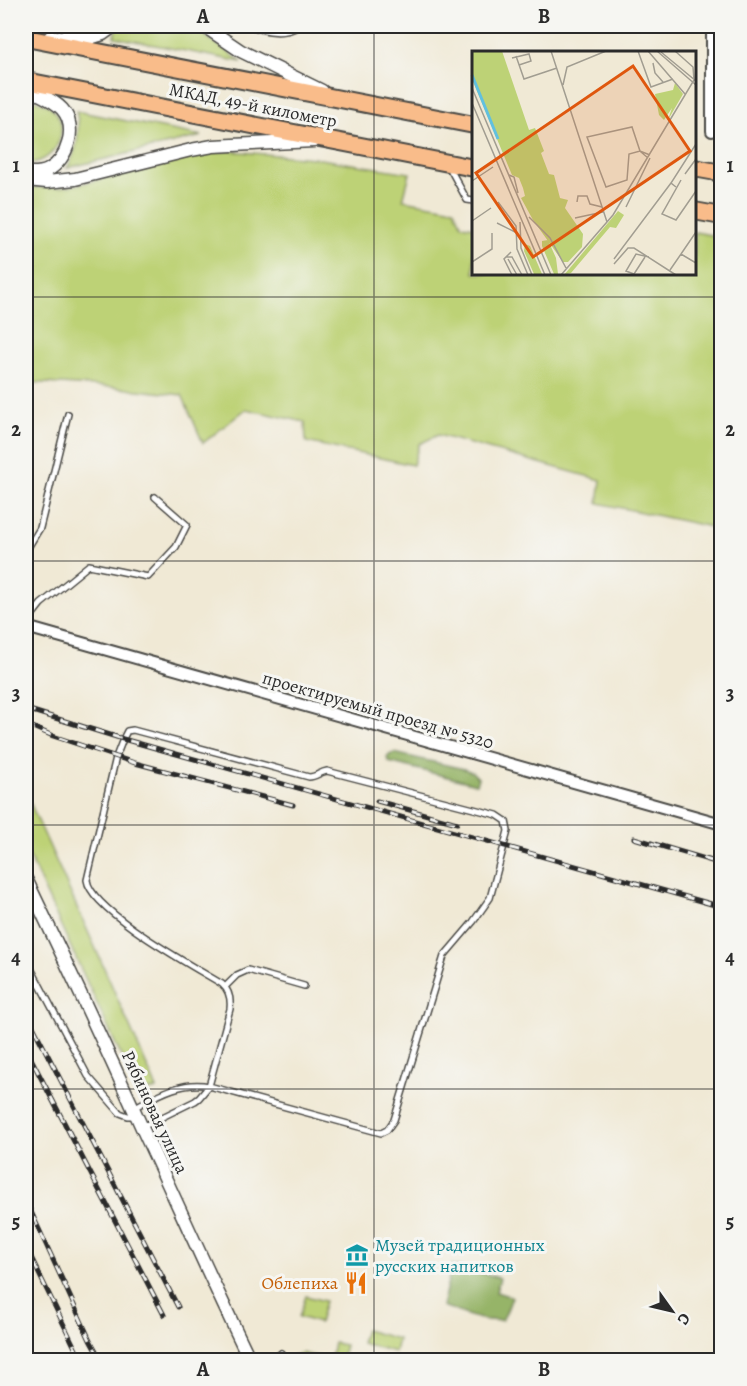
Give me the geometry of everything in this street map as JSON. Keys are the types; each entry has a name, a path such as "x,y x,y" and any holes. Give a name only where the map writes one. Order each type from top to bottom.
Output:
{"highway":[{"name":"МКАД, 49-й километр","path":"26,38 472,125"},
{"name":"МКАД, 49-й километр","path":"26,81 472,168"},
{"path":"696,168 722,173"},
{"path":"696,211 722,216"}],"street":[{"path":"26,38 93,37 103,34 114,26"},
{"path":"204,26 241,51 340,99"},
{"path":"712,26 712,131"},
{"path":"26,87 62,108 70,128 68,146 58,162 42,172 26,173"},
{"path":"26,180 47,182 75,178 213,146 329,140"},
{"name":"проектируемый проезд № 5320","path":"26,625 722,824"},
{"name":"Рябиновая улица","path":"26,879 250,1360"}],"lane":[{"path":"250,26 278,32 299,26"},
{"path":"446,163 467,200 472,201"},
{"path":"26,551 40,528 68,414"},
{"path":"26,625 40,604 89,565 148,577 176,547 187,525 156,497"},
{"path":"26,959 88,1076 120,1113 137,1117 195,1101 209,1086 230,1009 230,995 225,987 137,932 115,915 88,886 87,880 116,757 127,731 133,730 309,777 327,771 497,815 506,822 508,831 490,898 444,956 394,1120 387,1130 381,1133 209,1086 198,1084 186,1085 158,1096 137,1117"},
{"path":"225,987 237,975 248,970 304,986"},
{"path":"273,1360 281,1353"}],"green space":[{"path":"119,26 191,26 242,62 114,37"},
{"path":"26,98 49,106 57,114 61,123 61,133 53,151 46,158 26,163"},
{"path":"76,111 202,136 67,168 77,140"},
{"path":"229,151 314,158 410,173 403,200 454,209 462,225 472,227 472,274 696,274 696,232 721,237 721,529 598,503 601,480 438,435 419,444 413,465 306,442 305,422 246,409 203,443 182,395 111,387 26,382 26,186 53,188 67,186 205,154"},
{"path":"394,753 472,772 478,778 476,784 389,762 387,758"},
{"path":"26,794 157,1089 145,1090 134,1084 26,850"},
{"path":"452,1265 500,1278 496,1292 512,1297 502,1320 479,1318 442,1306"},
{"path":"306,1296 325,1301 319,1323 299,1317"},
{"path":"365,1330 398,1339 395,1352 361,1343"},
{"path":"334,1343 345,1345 341,1360 330,1360"},
{"path":"302,1353 330,1360 294,1360 292,1356"}],"railway":[{"path":"26,709 123,739 722,907"},
{"path":"26,724 53,736 135,763 293,805"},
{"path":"377,801 457,823"},
{"path":"634,838 722,864"},
{"path":"26,1013 178,1307"},
{"path":"26,1049 164,1315"},
{"path":"26,1201 101,1360"},
{"path":"26,1247 81,1360"}],"place":[{"name":"Музей традиционных русских напитков","path":"357,1255"},
{"name":"Облепиха","path":"356,1283"}]}
